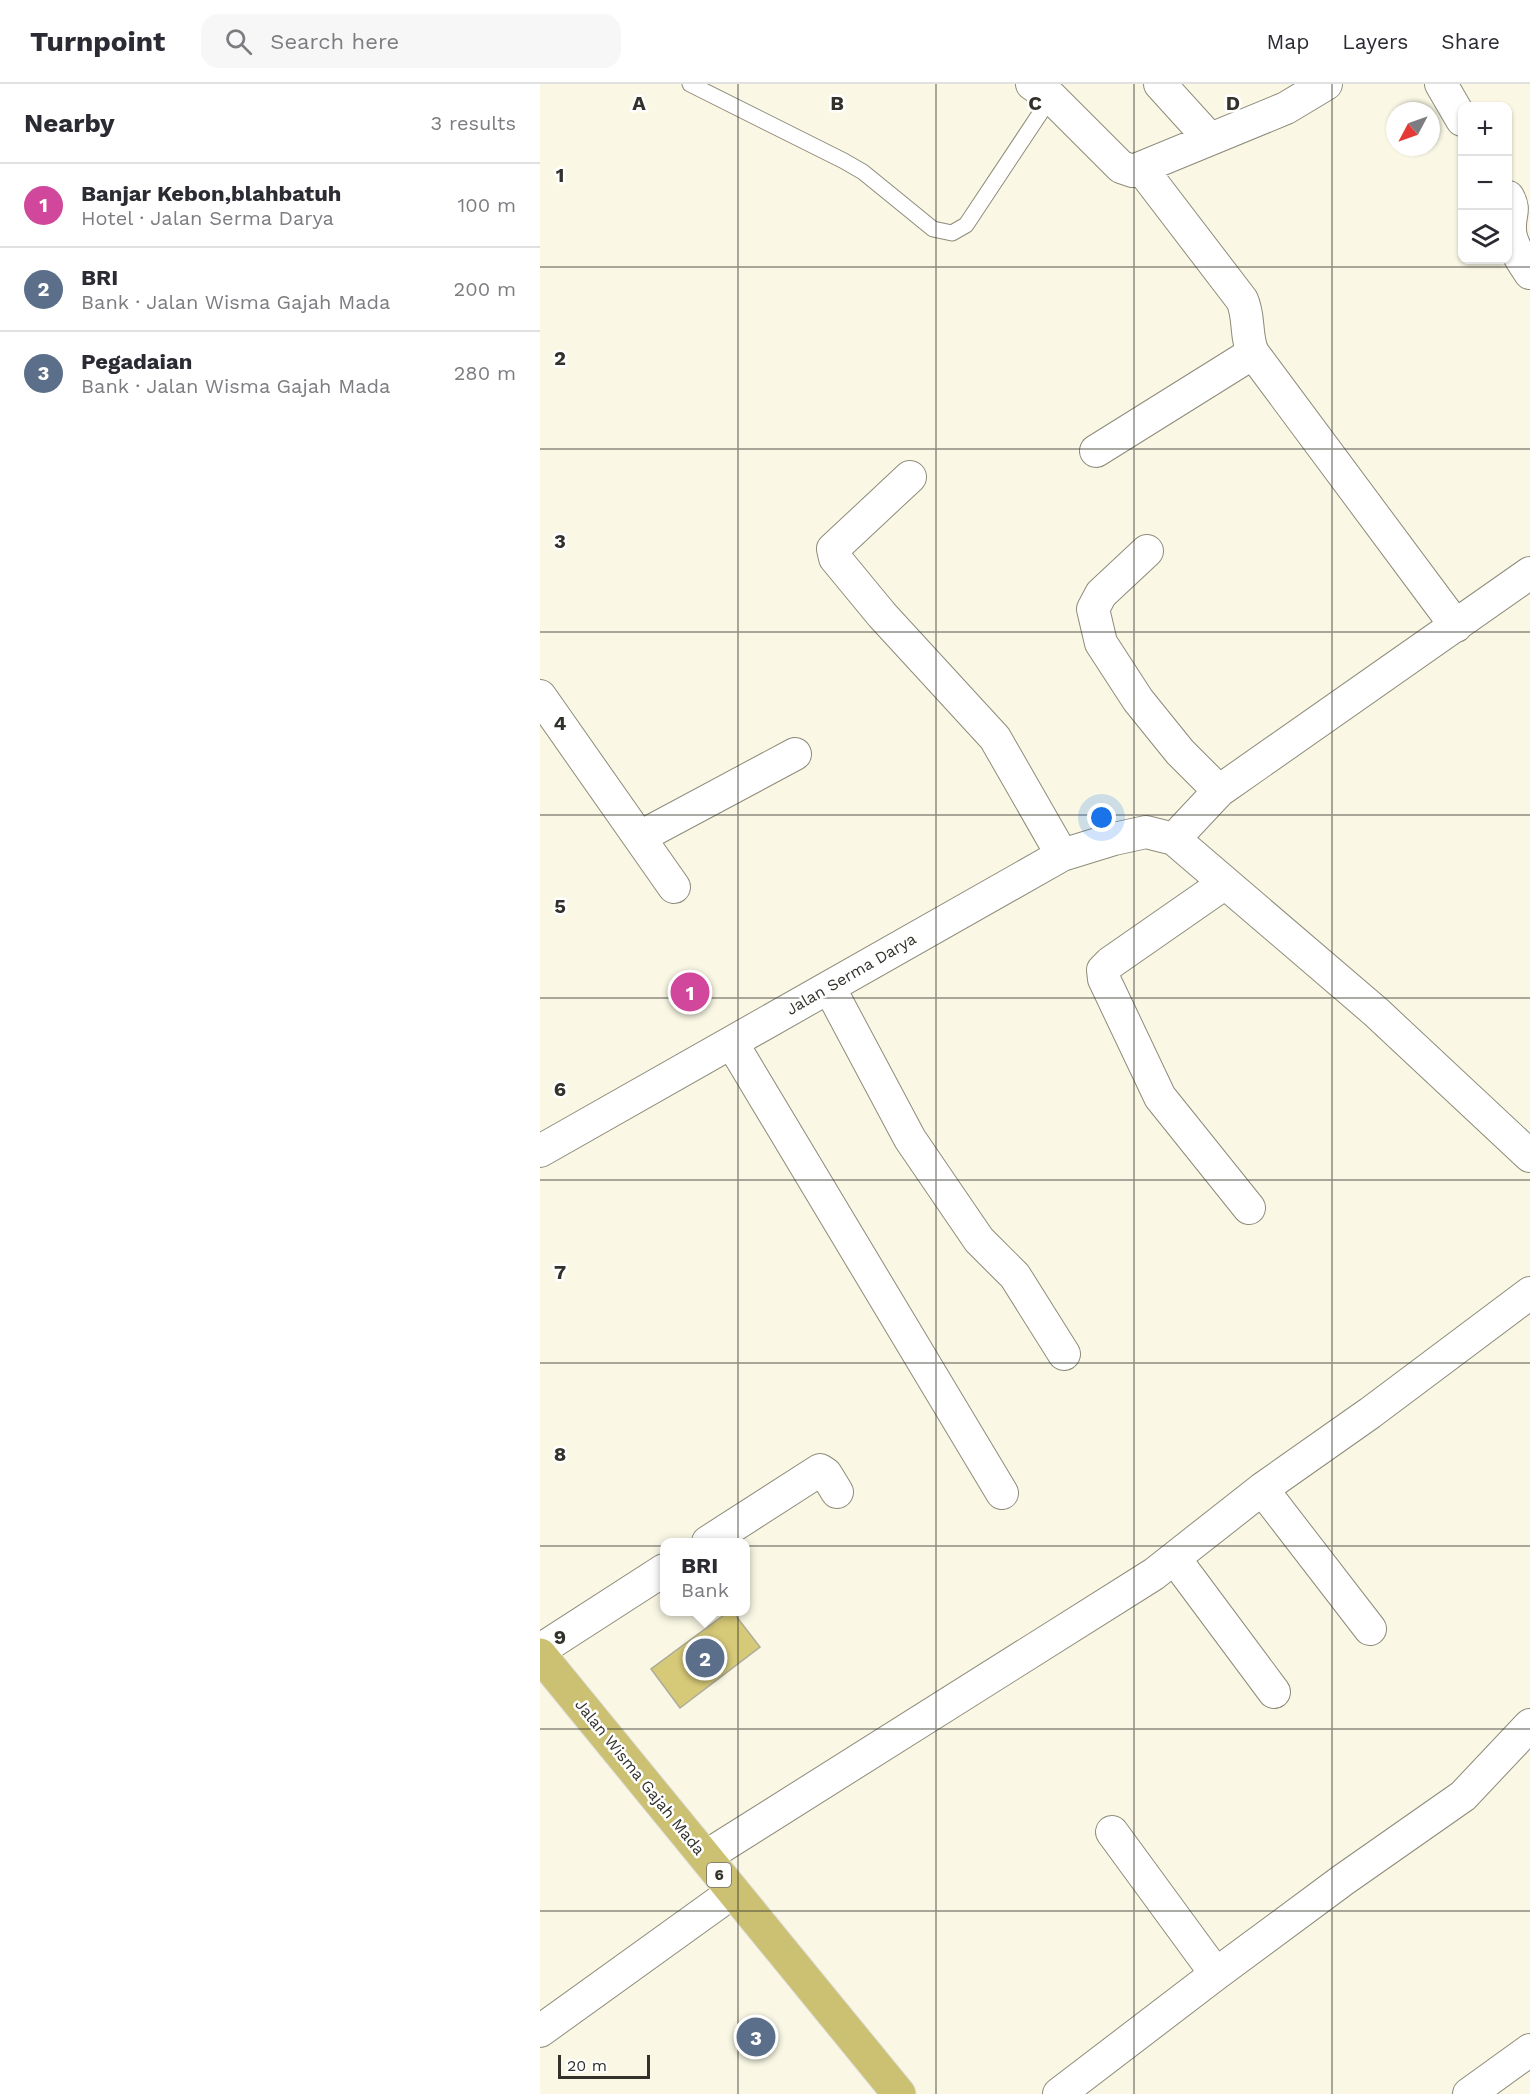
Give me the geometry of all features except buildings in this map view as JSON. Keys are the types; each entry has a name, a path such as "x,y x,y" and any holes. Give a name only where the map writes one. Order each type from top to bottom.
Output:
{"highway":[{"name":"Jalan Wisma Gajah Mada","path":"540,1655 899,2094"}],"street":[{"path":"1160,84 1209,138"},
{"path":"1042,91 1121,167 1133,171 1286,108 1326,84"},
{"path":"1441,84 1458,113"},
{"path":"1141,168 1242,300 1246,309 1248,342 1253,353 1456,626"},
{"path":"1512,204 1510,230 1515,246 1530,273"},
{"path":"1096,451 1253,353"},
{"path":"910,477 833,549 835,558 882,615 995,738 1062,855"},
{"path":"1147,550 1101,594 1093,609 1101,643 1138,700 1180,752 1219,791"},
{"path":"1530,573 1219,791 1174,839 1376,1012 1530,1156"},
{"path":"540,696 674,887"},
{"path":"640,837 795,754"},
{"name":"Jalan Serma Darya","path":"540,1151 1062,855 1146,832 1174,839"},
{"path":"1225,883 1103,970 1104,979 1160,1098 1249,1208"},
{"path":"829,987 910,1139 979,1240 1015,1276 1064,1354"},
{"path":"732,1043 1002,1493"},
{"path":"705,1857 1175,1559 1262,1489 1389,1399 1530,1293"},
{"path":"714,1538 820,1470 826,1474 837,1492"},
{"path":"1262,1489 1370,1629"},
{"path":"1175,1559 1274,1692"},
{"path":"540,1650 660,1573"},
{"path":"1059,2094 1343,1880 1463,1796 1530,1725"},
{"path":"1112,1832 1216,1974"},
{"path":"540,2031 733,1892"},
{"path":"1469,2094 1530,2050"}],"lane":[{"path":"690,84 864,172 933,229 952,233 966,225 1042,91"}],"place":[{"name":"Banjar Kebon,blahbatuh","path":"690,992"},
{"name":"BRI","path":"705,1658"},
{"name":"Pegadaian","path":"756,2037"}]}
